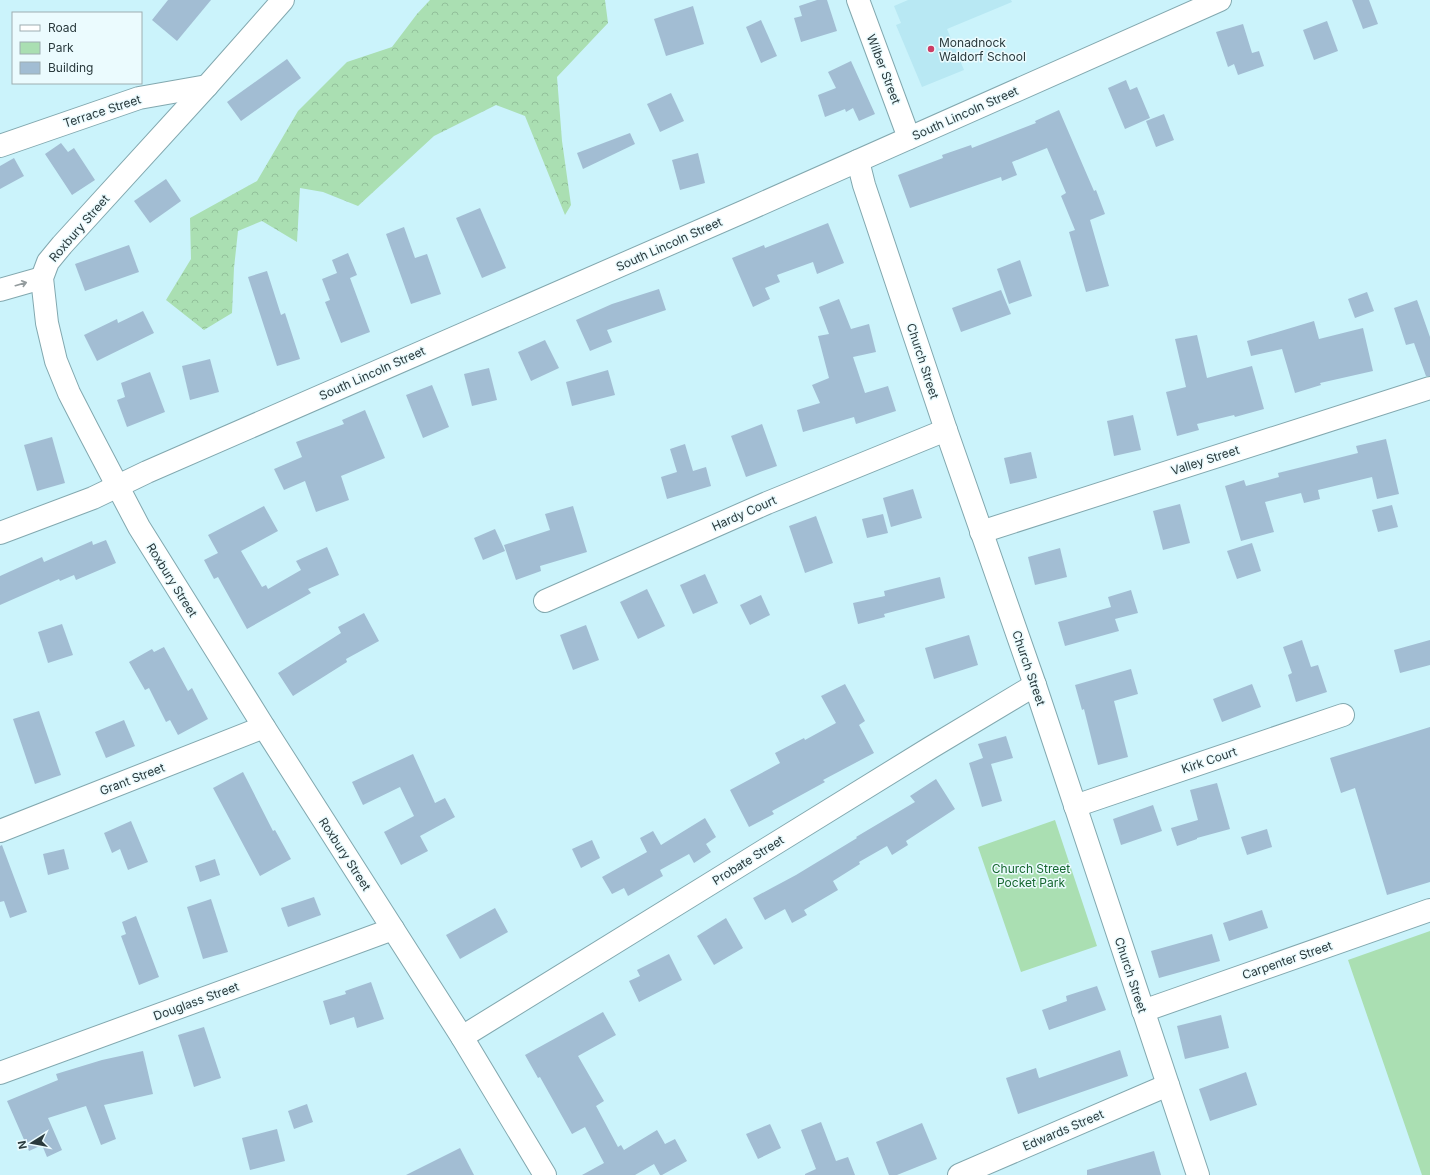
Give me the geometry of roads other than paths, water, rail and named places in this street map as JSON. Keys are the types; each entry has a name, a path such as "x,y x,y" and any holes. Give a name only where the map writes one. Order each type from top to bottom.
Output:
{"street":[{"name":"Roxbury Street","path":"283,0 48,262 42,278 47,322 56,360 80,414 139,527 264,727 462,1037 545,1175"},
{"name":"Wilber Street","path":"858,0 910,138"},
{"name":"South Lincoln Street","path":"0,533 93,498 117,485 858,161 1220,0"},
{"name":"Terrace Street","path":"0,146 139,98 207,86"},
{"name":"Church Street","path":"858,161 864,185 946,430 1035,685 1198,1175"},
{"path":"0,290 42,278"},
{"name":"Valley Street","path":"981,532 1429,392"},
{"name":"Hardy Court","path":"545,601 775,500 946,430"},
{"name":"Probate Street","path":"462,1037 930,748 1035,685"},
{"name":"Kirk Court","path":"1075,806 1343,714"},
{"name":"Grant Street","path":"0,830 264,727"},
{"name":"Carpenter Street","path":"1143,1011 1430,910"},
{"name":"Douglass Street","path":"0,1073 393,929"},
{"name":"Edwards Street","path":"959,1175 1168,1086"}],"place":[{"name":"Monadnock Waldorf School","path":"931,49"}],"park label":[{"name":"Church Street Pocket Park","path":"1031,875"}]}
